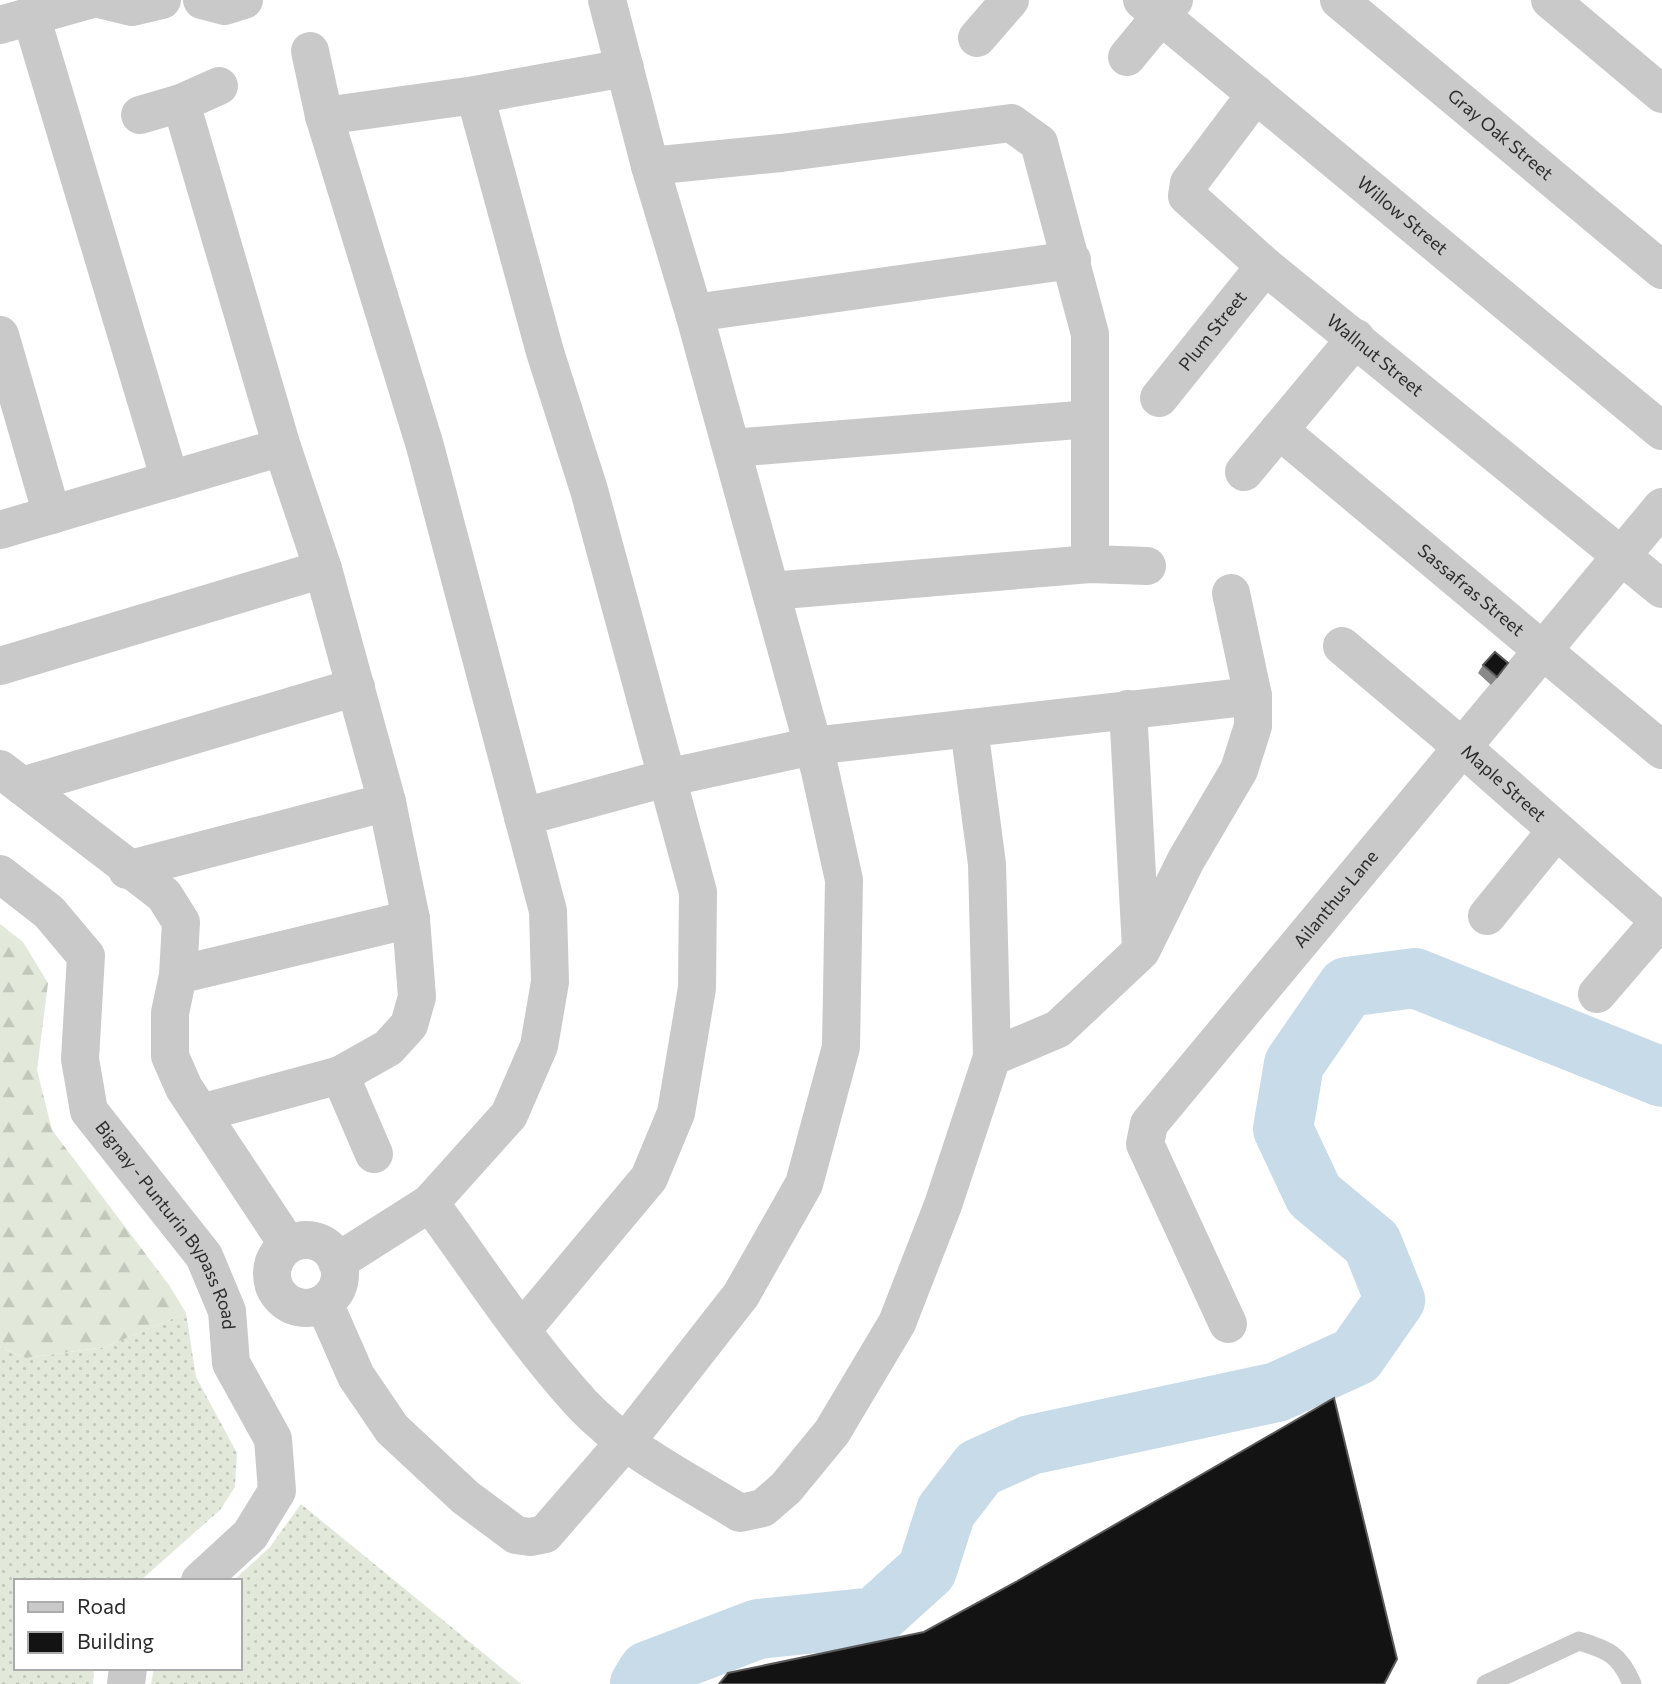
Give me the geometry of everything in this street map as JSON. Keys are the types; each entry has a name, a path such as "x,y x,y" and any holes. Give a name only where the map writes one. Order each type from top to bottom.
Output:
{"street":[{"path":"89,0 15,21 170,480"},
{"path":"103,0 132,7 162,0"},
{"path":"202,0 225,6 244,0"},
{"path":"324,1303 356,1376 392,1429 465,1497 516,1535 530,1537 545,1534 625,1441 741,1295 804,1184 841,1047 844,880 813,746 732,448 650,166 607,0"},
{"path":"977,38 1010,0"},
{"name":"Gray Oak Street","path":"1339,0 1662,270"},
{"path":"1549,0 1662,94"},
{"path":"1127,57 1159,5"},
{"name":"Willow Street","path":"1159,5 1256,94 1662,431"},
{"path":"310,51 324,116 425,446 548,911 550,982 539,1046 509,1115 430,1203 338,1262"},
{"path":"324,116 475,95 625,68"},
{"path":"140,115 181,103 219,86"},
{"name":"Wallnut Street","path":"1256,94 1189,183 1187,196 1265,266 1662,589"},
{"path":"475,95 545,352 589,490 698,892 697,988 676,1114 649,1178 522,1330"},
{"path":"181,103 282,447 323,569 387,802 411,919 417,997 408,1025 388,1048 340,1075 201,1113"},
{"path":"650,166 781,153 1011,123 1039,143 1090,334 1090,564"},
{"path":"694,313 1072,260"},
{"name":"Plum Street","path":"1159,398 1265,266"},
{"path":"0,335 52,514"},
{"path":"1244,472 1356,338"},
{"path":"732,448 1090,419"},
{"name":"Sassafras Street","path":"1279,430 1662,750"},
{"path":"0,530 282,447"},
{"name":"Ailanthus Lane","path":"1228,1324 1145,1144 1149,1124 1662,507"},
{"path":"771,591 1090,564 1147,566"},
{"path":"0,666 323,569"},
{"path":"992,1057 1058,1029 1141,951 1186,860 1239,770 1253,726 1253,696 1231,593"},
{"name":"Maple Street","path":"1342,646 1462,747 1661,922"},
{"path":"11,777 356,687"},
{"path":"523,817 666,778 813,746 1253,696"},
{"path":"1128,709 1141,951"},
{"path":"430,1203 522,1330 583,1405 625,1441 740,1513 763,1508 786,1488 832,1432 897,1323 943,1205 992,1057 987,864 969,728"},
{"path":"11,777 127,870 164,895 174,907 181,922 178,975 170,1013 170,1056 184,1088 288,1245"},
{"path":"127,870 387,802"},
{"path":"1487,916 1556,831"},
{"name":"Bignay - Punturin Bypass Road","path":"0,874 49,912 86,956 79,1059 89,1111 204,1256 227,1311 231,1363 273,1439 277,1491 250,1535 202,1579"},
{"path":"178,975 411,919"},
{"path":"1597,994 1661,922"},
{"path":"340,1075 374,1154"},
{"path":"311,1240 322,1244 338,1262 338,1285 324,1303 300,1307 289,1304 274,1286 274,1263 288,1245 311,1240"}],"lane":[{"path":"1486,1684 1579,1641 1603,1648 1623,1662 1632,1684"}],"green space":[{"path":"0,924 23,942 48,983 37,1070 52,1130 169,1285 186,1313 105,1347 26,1358 0,1347"},
{"path":"186,1313 196,1377 237,1453 235,1487 220,1510 142,1579 14,1579 14,1670 94,1670 93,1684 0,1684 0,1347 26,1358 105,1347"},
{"path":"301,1504 521,1684 151,1684 154,1670 242,1670 242,1579 235,1579 270,1547"}],"building":[{"path":"1495,652 1508,663 1497,677 1483,665"},
{"path":"1334,1398 1397,1659 1384,1684 719,1684 728,1673 924,1632 1016,1582"}],"waterway":[{"path":"640,1684 648,1671 758,1629 875,1617 927,1570 946,1511 979,1468 1030,1445 1277,1392 1356,1356 1395,1300 1372,1243 1314,1195 1283,1129 1294,1064 1347,987 1415,978 1662,1077"}]}
